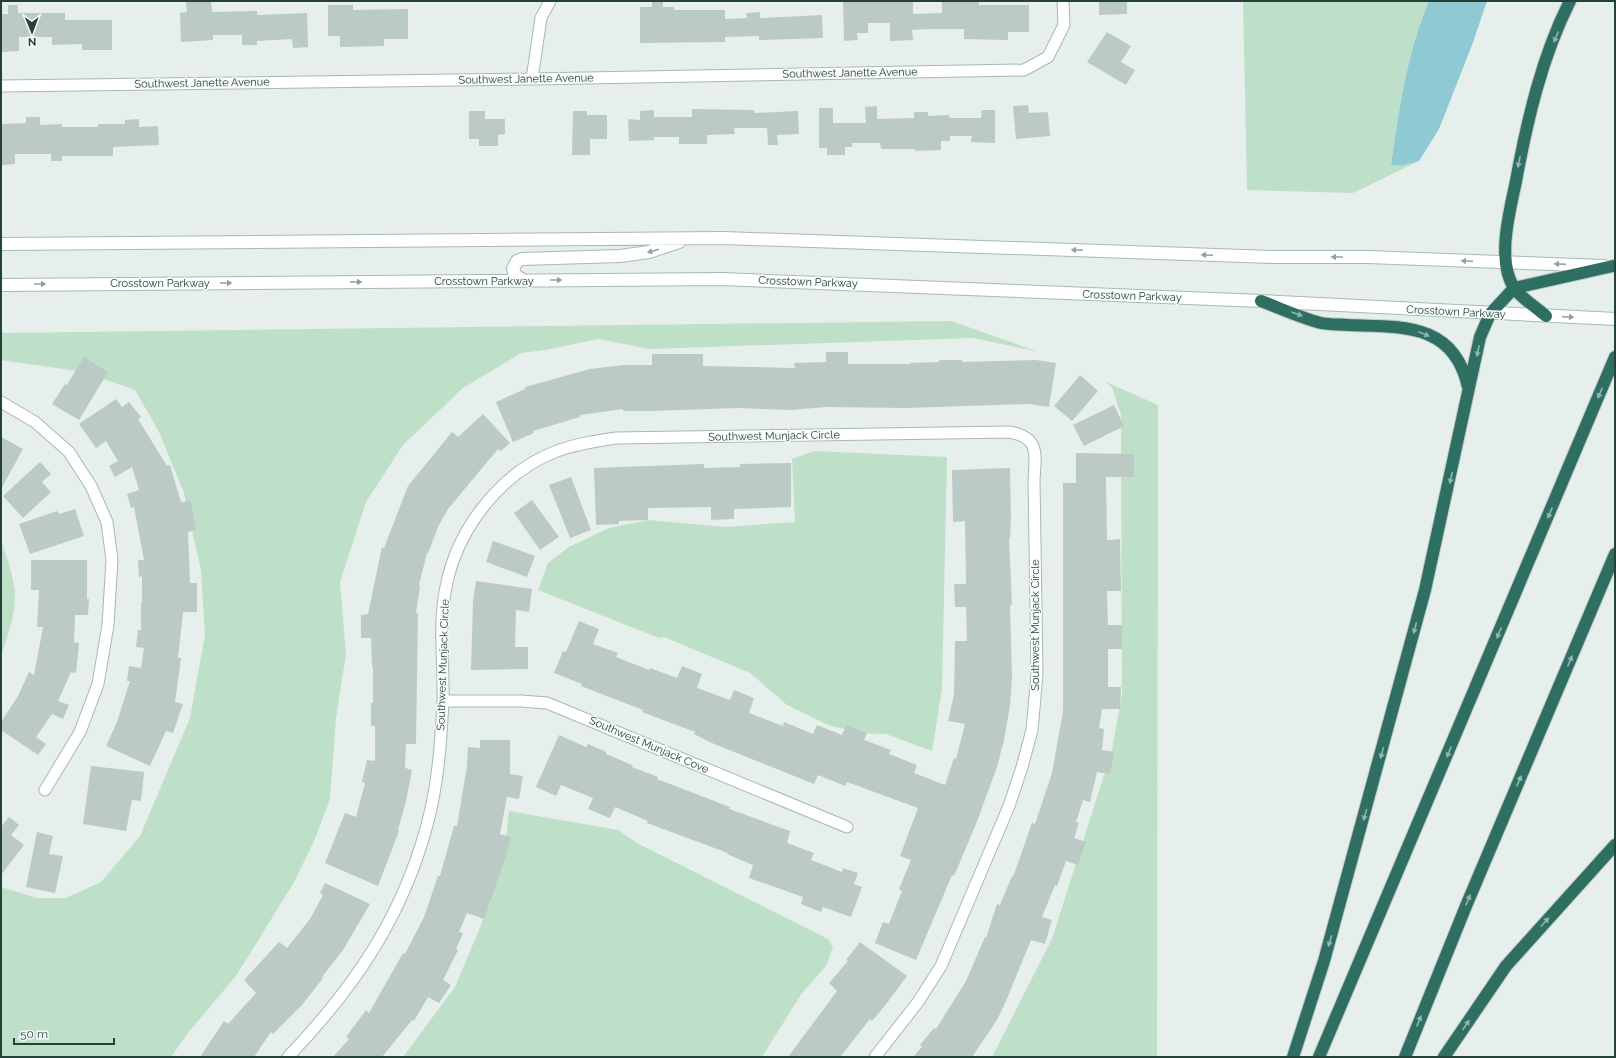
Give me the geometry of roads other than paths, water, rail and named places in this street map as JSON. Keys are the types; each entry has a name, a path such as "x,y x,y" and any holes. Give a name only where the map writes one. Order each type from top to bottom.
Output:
{"highway":[{"path":"1546,316 1514,288 1506,263 1507,226 1527,122 1545,62 1570,1"},
{"path":"1293,1057 1324,961 1426,590 1470,393 1480,337 1490,314 1514,288 1614,266"},
{"path":"1261,301 1322,323 1408,328 1439,340 1449,346 1459,359 1465,370 1470,393"},
{"path":"1319,1057 1615,357"},
{"path":"1405,1057 1469,899 1615,554"},
{"path":"1444,1057 1506,966 1615,845"}],"main road":[{"path":"523,280 515,275 513,269 517,261 522,259 620,256 649,252 690,239"},
{"path":"1,244 690,239 1274,257 1368,257 1614,266"},
{"name":"Crosstown Parkway","path":"1,285 722,279 1261,301 1490,314 1615,319"}],"street":[{"path":"532,79 541,18 550,1"},
{"name":"Southwest Janette Avenue","path":"1,86 532,79 1024,70 1048,57 1064,25 1063,1"},
{"path":"1,402 35,422 69,452 91,486 107,522 112,560 108,625 98,684 80,732 45,790"},
{"name":"Southwest Munjack Circle","path":"288,1057 347,990 377,945 397,906 415,864 427,825 435,788 443,701 443,620 446,587 453,559 464,536 479,512 501,487 527,466 557,451 590,442 624,438 1008,432 1018,434 1030,440 1036,450 1034,479 1037,674 1032,730 1022,768 1008,806 941,966 918,1002 875,1057"},
{"name":"Southwest Munjack Cove","path":"443,701 521,701 547,703 847,827"}],"water":[{"path":"1429,1 1487,1 1472,45 1439,129 1419,161 1401,166 1391,165 1409,61 1421,21"}]}
